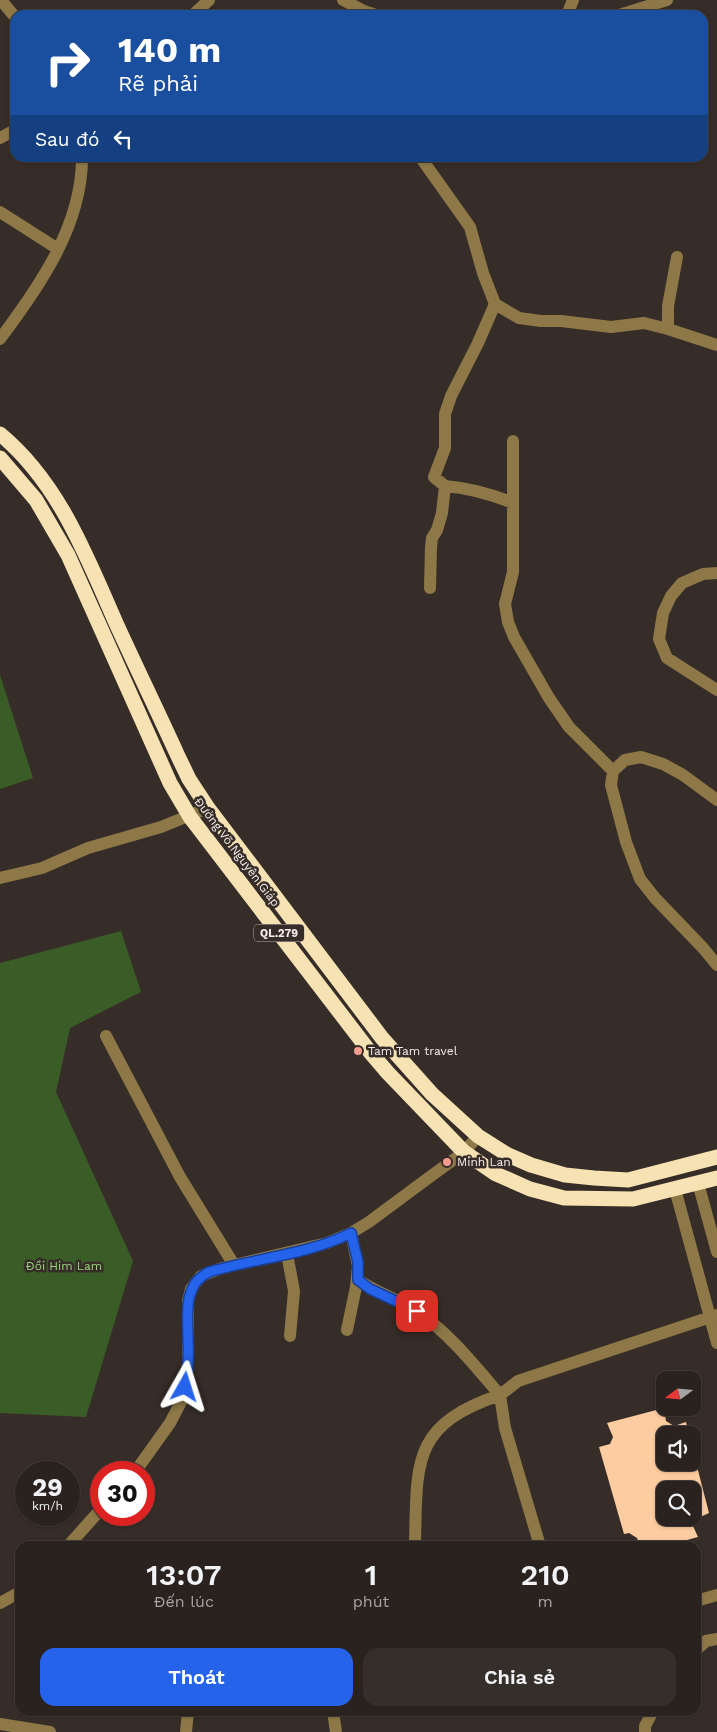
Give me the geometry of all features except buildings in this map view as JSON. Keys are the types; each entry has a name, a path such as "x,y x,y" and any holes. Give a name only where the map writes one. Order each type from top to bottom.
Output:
{"highway":[{"name":"Đường Võ Nguyên Giáp","path":"0,434 25,456 66,516 86,554 189,779 208,808 382,1038 432,1094 478,1136 508,1155 531,1166 565,1175 628,1180 717,1157"},
{"name":"Đường Võ Nguyên Giáp","path":"0,458 36,500 68,555 170,783 190,817 370,1052 464,1152 496,1174 530,1189 564,1198 633,1199 717,1178"}],"street":[{"path":"199,10 210,0"},
{"path":"343,0 362,10"},
{"path":"634,10 667,0"},
{"path":"0,340 32,296 67,232 74,209 82,162"},
{"path":"424,162 470,227 495,304 519,318 611,327 644,323 717,345"},
{"path":"0,212 58,249"},
{"path":"668,329 668,306 677,258"},
{"path":"495,304 478,343 450,396 445,414 445,448 434,477 445,486 463,488 495,496 513,503"},
{"path":"513,441 513,572 504,604 508,622 514,637 549,698 569,728 613,771"},
{"path":"430,588 432,538 437,530 442,513 445,486"},
{"path":"717,573 703,574 682,583 671,596 663,613 659,639 667,658 717,690"},
{"path":"717,800 683,774 663,764 641,757 625,760 613,771 611,785 626,842 640,879 717,965"},
{"path":"0,878 42,868 88,848 161,827 190,817 208,808"},
{"path":"106,1036 180,1177 234,1266"},
{"path":"143,1461 170,1423 183,1398 187,1375 188,1302 191,1289 201,1276 327,1243 351,1233 381,1214 464,1152 478,1136"},
{"path":"698,1182 717,1252"},
{"path":"675,1188 714,1316 717,1343"},
{"path":"347,1330 358,1280 358,1262 351,1233"},
{"path":"287,1254 294,1291 290,1336"},
{"path":"358,1280 370,1289 417,1311 451,1338 500,1395 505,1428 539,1541"},
{"path":"415,1541 417,1483 421,1458 425,1447 437,1431 453,1416 478,1403 500,1395 518,1381 714,1316"},
{"path":"72,1541 90,1521"},
{"path":"0,1603 15,1595"},
{"path":"701,1600 717,1595"},
{"path":"701,1646 706,1641 717,1638"},
{"path":"186,1732 188,1716"},
{"path":"334,1716 336,1732"},
{"path":"644,1732 650,1716"},
{"path":"0,1724 50,1732"}],"green space":[{"path":"0,675 33,778 0,789"},
{"name":"Đồi Him Lam","path":"121,931 141,992 70,1028 56,1092 133,1261 86,1417 0,1413 0,963"}],"place":[{"name":"Tam Tam travel","path":"358,1051"},
{"name":"Minh Lan","path":"447,1162"}],"route":[{"path":"185,1387 188,1351 188,1302 191,1289 196,1281 209,1272 313,1247 351,1233 357,1254 358,1280 370,1289 417,1311"}]}
